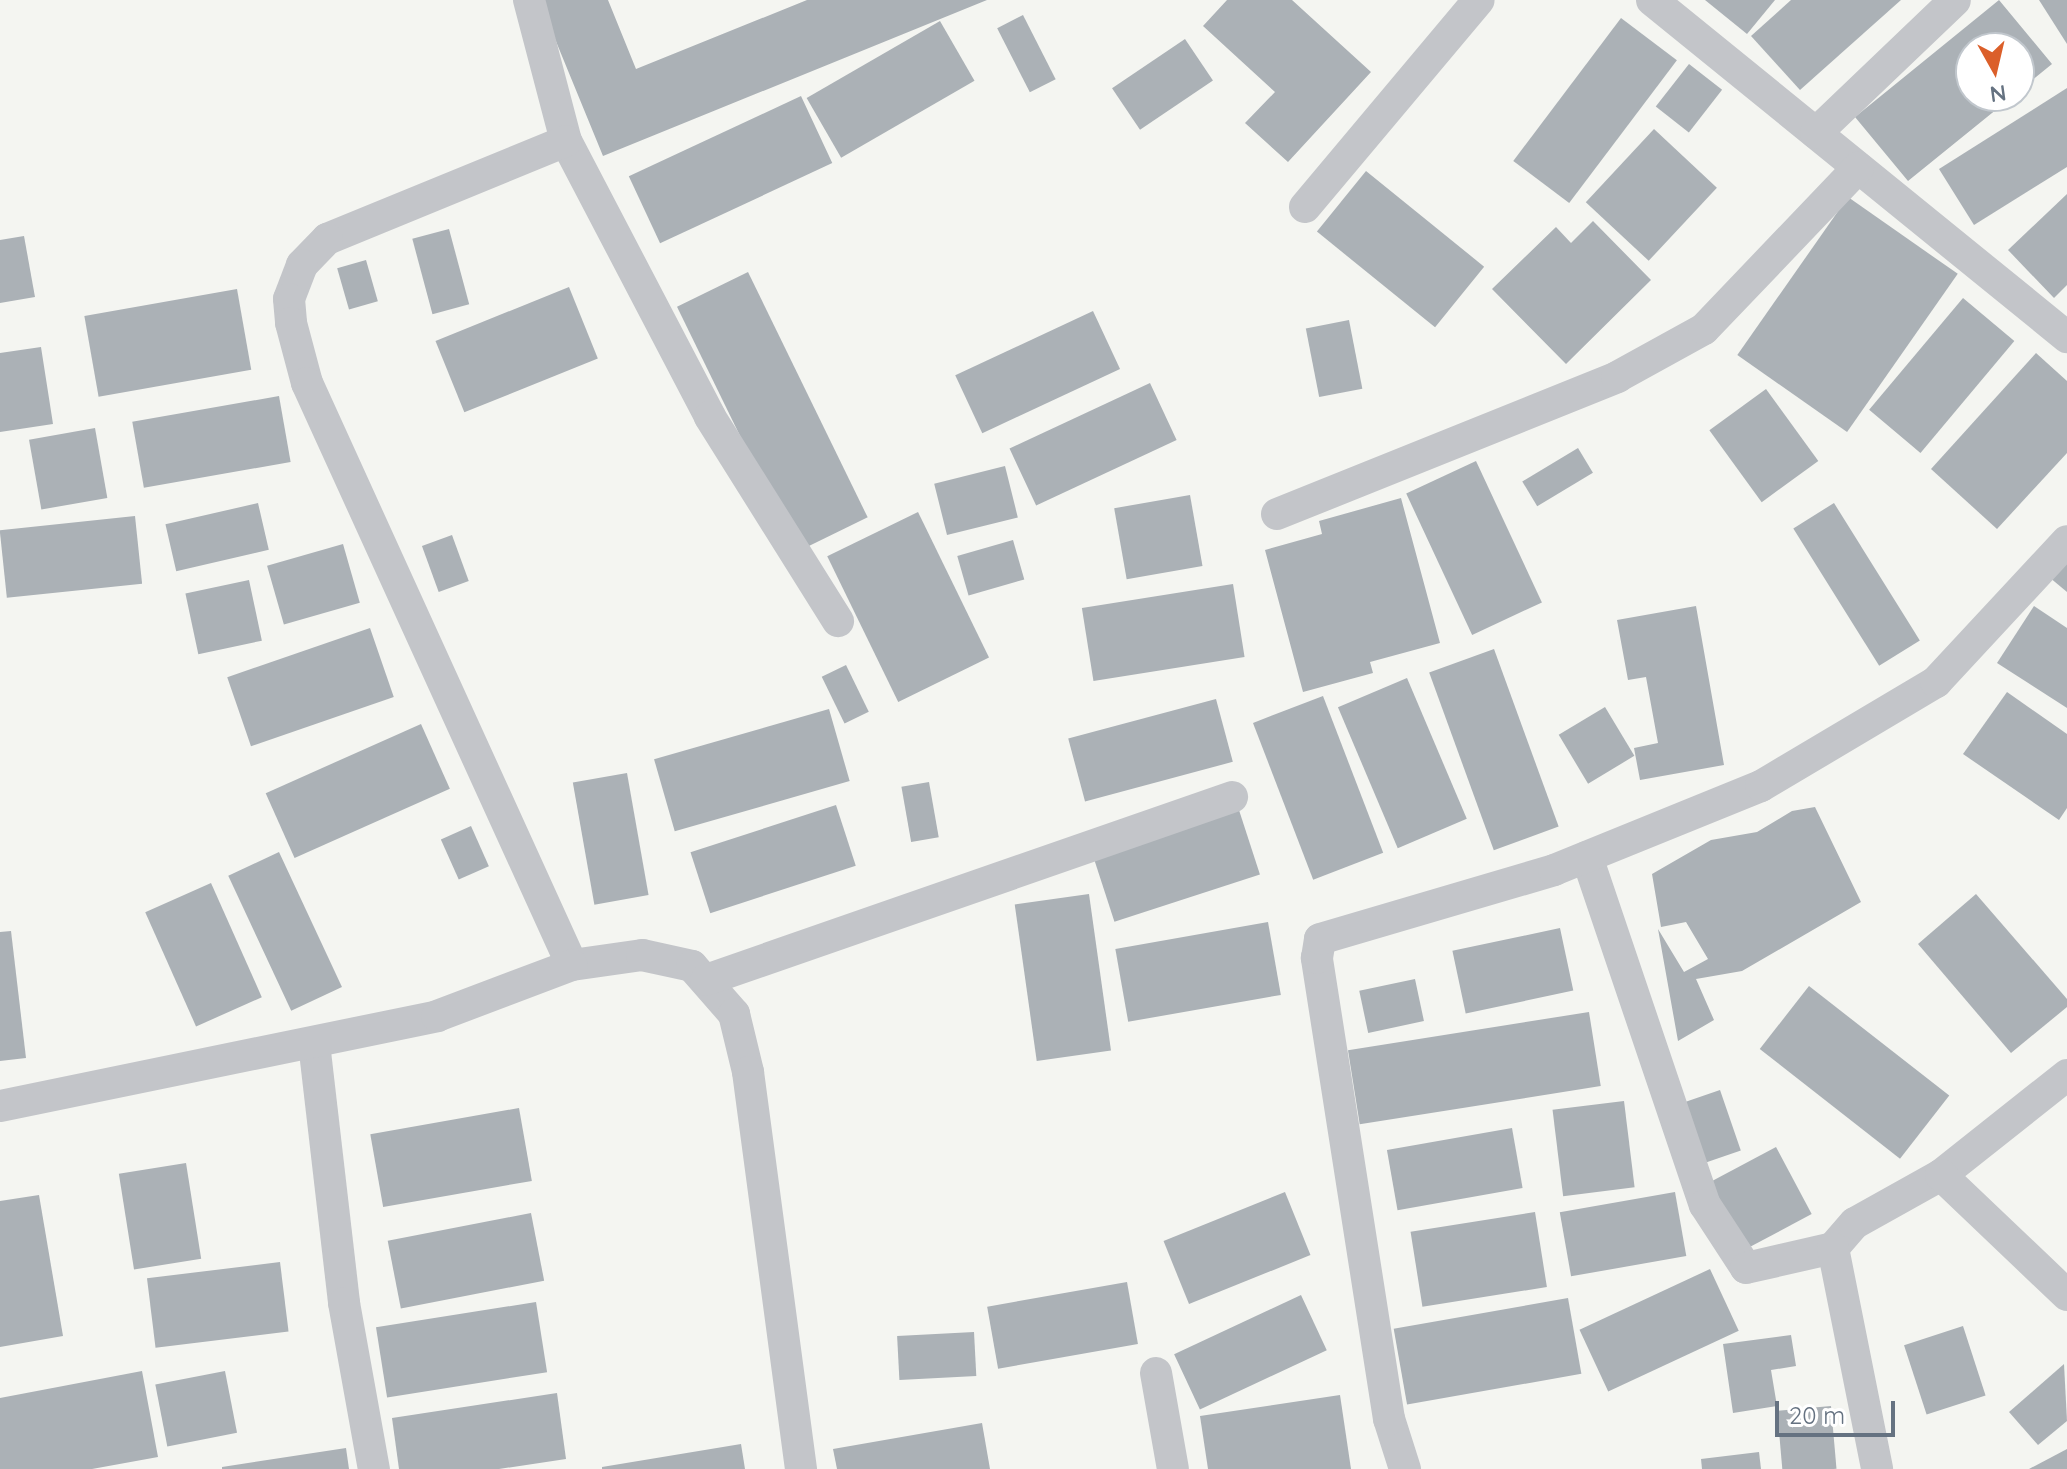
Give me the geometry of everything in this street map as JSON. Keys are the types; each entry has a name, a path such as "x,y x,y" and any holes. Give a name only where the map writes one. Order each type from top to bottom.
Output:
{"street":[{"path":"529,0 566,141 710,417 838,621"},
{"path":"1305,207 1479,0"},
{"path":"1652,0 2067,337"},
{"path":"1816,133 1955,0"},
{"path":"566,141 327,239 302,265 289,299 307,383 572,965"},
{"path":"1277,514 1617,377 1704,329 1858,168"},
{"path":"1405,1469 1389,1419 1317,958 1320,939 1587,857 1761,786 1936,682 2067,541"},
{"path":"706,980 1232,797"},
{"path":"1587,857 1705,1205 1746,1268 1833,1248 1855,1223 1941,1175 2067,1075"},
{"path":"0,1106 437,1016 572,965 642,955 692,966 734,1014 748,1072 801,1469"},
{"path":"314,1043 344,1303 374,1469"},
{"path":"1941,1175 2067,1295"},
{"path":"1833,1248 1877,1469"},
{"path":"1156,1373 1173,1469"}],"building":[{"path":"539,0 608,0 636,69 807,0 987,0 603,156"},
{"path":"1227,0 1292,0 1371,72 1288,162 1245,123 1275,92 1203,26"},
{"path":"1705,0 1775,0 1747,34"},
{"path":"1791,0 1901,0 1800,90 1751,36"},
{"path":"1999,0 2026,32 1960,32"},
{"path":"2039,0 2067,0 2067,44"},
{"path":"1023,15 1056,79 1030,92 997,28"},
{"path":"1621,18 1677,60 1569,203 1513,161"},
{"path":"940,21 974,81 841,158 807,98"},
{"path":"1955,36 1955,112 1993,112 1908,181 1855,117"},
{"path":"1185,39 1213,80 1140,130 1112,88"},
{"path":"2035,43 2052,64 2035,78"},
{"path":"1689,64 1722,90 1689,132 1656,107"},
{"path":"2067,88 2067,167 1974,225 1939,169 2029,112 2035,112 2035,108"},
{"path":"801,96 832,163 660,243 629,176"},
{"path":"1654,129 1717,188 1649,261 1586,202"},
{"path":"1366,171 1484,267 1435,327 1317,232"},
{"path":"2067,194 2067,285 2054,298 2008,250"},
{"path":"1848,197 1958,274 1847,432 1737,355"},
{"path":"1593,221 1651,280 1566,364 1492,289 1556,227 1571,243"},
{"path":"449,229 469,304 432,314 412,239"},
{"path":"24,236 35,297 0,303 0,240"},
{"path":"366,260 378,301 349,310 337,268"},
{"path":"748,272 868,517 797,552 677,307"},
{"path":"569,287 598,358 464,412 435,341"},
{"path":"237,289 251,370 99,397 84,316"},
{"path":"1963,298 2014,341 1920,453 1869,410"},
{"path":"1093,311 1120,369 982,433 955,375"},
{"path":"1349,320 1362,389 1319,397 1306,328"},
{"path":"41,347 53,424 0,432 0,353"},
{"path":"2036,353 2067,381 2067,453 1997,529 1931,469"},
{"path":"1150,383 1177,440 1036,506 1010,449"},
{"path":"1766,389 1818,461 1762,502 1709,430"},
{"path":"279,396 291,462 144,488 132,422"},
{"path":"95,428 107,498 41,510 29,440"},
{"path":"1578,448 1593,473 1537,506 1522,481"},
{"path":"1476,461 1542,602 1472,635 1406,494"},
{"path":"1005,466 1018,517 947,535 934,484"},
{"path":"1190,495 1203,566 1127,579 1114,508"},
{"path":"1401,498 1440,643 1370,662 1373,673 1303,692 1265,550 1322,534 1319,521"},
{"path":"258,503 269,550 176,571 165,524"},
{"path":"1834,503 1920,640 1879,666 1793,528"},
{"path":"918,512 989,658 898,702 827,556"},
{"path":"135,516 142,584 7,598 0,530"},
{"path":"452,535 469,581 439,592 422,546"},
{"path":"1013,540 1024,579 969,595 957,556"},
{"path":"343,544 360,603 284,624 267,566"},
{"path":"2067,556 2067,592 2049,577"},
{"path":"249,580 262,641 198,654 185,594"},
{"path":"1233,584 1245,657 1093,681 1082,608"},
{"path":"1696,606 1724,765 1640,780 1634,748 1658,743 1646,677 1628,680 1617,620"},
{"path":"2034,606 2067,628 2067,708 1997,663"},
{"path":"370,628 394,697 251,746 227,677"},
{"path":"1494,649 1559,827 1494,850 1429,673"},
{"path":"846,665 869,712 845,724 822,677"},
{"path":"1407,678 1467,819 1398,848 1338,707"},
{"path":"2007,692 2067,734 2067,808 2059,820 1963,754"},
{"path":"1323,696 1383,853 1313,880 1253,723"},
{"path":"1216,699 1233,762 1085,801 1068,739"},
{"path":"1605,707 1634,756 1588,784 1559,735"},
{"path":"829,709 850,781 675,831 654,759"},
{"path":"421,724 450,789 295,858 266,793"},
{"path":"627,773 649,895 594,905 573,783"},
{"path":"929,782 939,837 911,842 901,787"},
{"path":"836,805 856,866 710,913 690,852"},
{"path":"1238,807 1260,875 1114,922 1092,854"},
{"path":"1815,807 1861,902 1742,971 1696,979 1714,1020 1678,1041 1658,929 1684,972 1708,959 1686,922 1661,927 1652,874 1711,840 1757,832 1792,811"},
{"path":"471,826 489,866 459,880 441,839"},
{"path":"279,852 342,987 291,1011 228,876"},
{"path":"211,883 262,997 196,1026 145,912"},
{"path":"1089,894 1111,1050 1037,1061 1015,904"},
{"path":"1976,894 2067,999 2067,1007 2011,1053 1918,944"},
{"path":"1268,922 1281,995 1128,1022 1115,949"},
{"path":"1560,928 1573,991 1466,1013 1452,951"},
{"path":"11,931 26,1058 0,1061 0,932"},
{"path":"1415,979 1424,1021 1368,1033 1359,991"},
{"path":"1809,986 1949,1096 1900,1159 1760,1049"},
{"path":"1589,1012 1601,1086 1360,1124 1348,1050"},
{"path":"1720,1090 1741,1151 1703,1164 1682,1103"},
{"path":"1624,1101 1635,1187 1563,1196 1553,1110"},
{"path":"519,1108 532,1181 383,1207 370,1134"},
{"path":"1512,1128 1523,1188 1398,1210 1387,1150"},
{"path":"1776,1147 1812,1214 1745,1249 1710,1182"},
{"path":"186,1163 201,1259 134,1269 119,1174"},
{"path":"1285,1192 1310,1255 1189,1304 1164,1241"},
{"path":"1675,1192 1686,1256 1571,1276 1560,1212"},
{"path":"39,1195 63,1336 0,1347 0,1201"},
{"path":"1535,1212 1547,1287 1422,1307 1411,1232"},
{"path":"531,1213 544,1281 401,1309 388,1241"},
{"path":"280,1262 289,1331 156,1348 147,1278"},
{"path":"1710,1269 1739,1331 1608,1391 1579,1330"},
{"path":"1127,1282 1138,1344 998,1369 987,1307"},
{"path":"1301,1295 1327,1350 1200,1409 1174,1354"},
{"path":"1568,1298 1581,1374 1407,1405 1394,1329"},
{"path":"536,1302 547,1372 387,1397 376,1327"},
{"path":"1963,1326 1986,1395 1927,1415 1904,1345"},
{"path":"974,1332 976,1376 899,1380 897,1336"},
{"path":"1791,1335 1796,1366 1771,1370 1777,1406 1733,1413 1723,1344"},
{"path":"2064,1364 2067,1421 2038,1445 2009,1412"},
{"path":"142,1371 158,1457 92,1469 0,1469 0,1398"},
{"path":"225,1371 237,1433 167,1446 155,1385"},
{"path":"557,1393 566,1459 499,1469 399,1469 392,1418"},
{"path":"1340,1395 1351,1469 1208,1469 1200,1416"},
{"path":"1831,1406 1836,1469 1782,1469 1777,1411"},
{"path":"982,1423 990,1469 837,1469 833,1449"},
{"path":"741,1444 745,1469 602,1469 602,1467"},
{"path":"346,1448 349,1469 222,1469 222,1467"},
{"path":"2067,1449 2067,1469 2029,1469"},
{"path":"1759,1452 1761,1469 1702,1469 1701,1459"}]}
